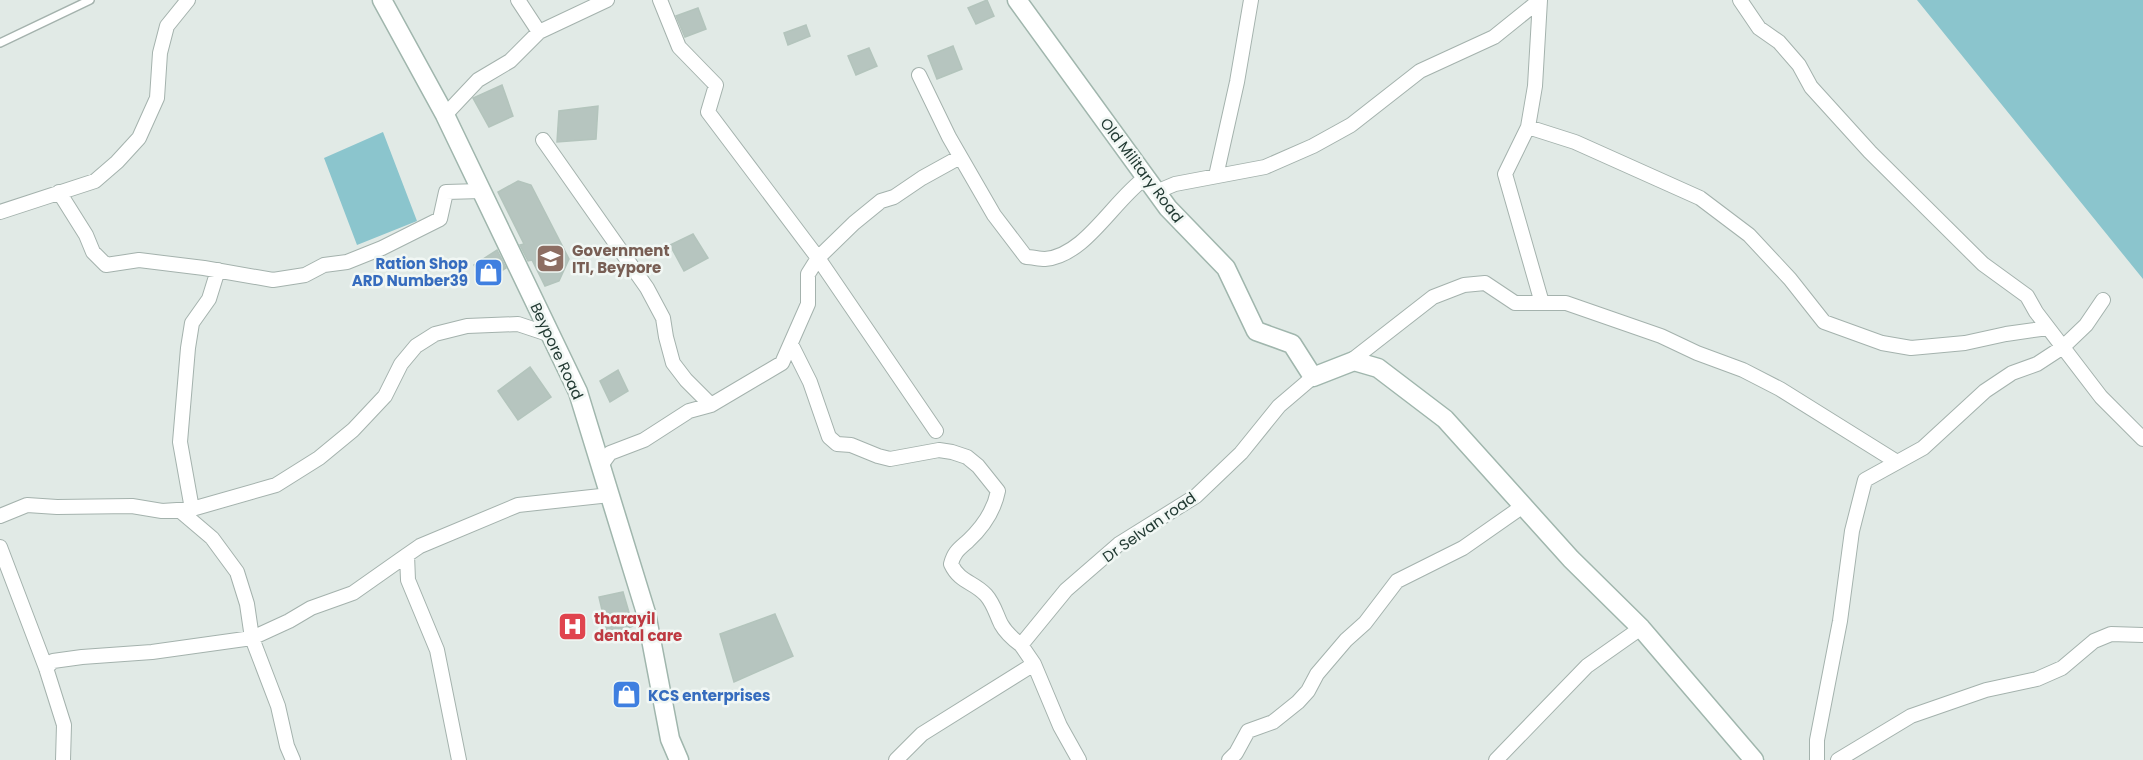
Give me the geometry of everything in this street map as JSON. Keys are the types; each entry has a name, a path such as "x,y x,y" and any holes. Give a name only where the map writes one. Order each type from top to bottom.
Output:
{"main road":[{"name":"Beypore Road","path":"382,0 446,115 578,392 646,613 670,739 679,760"},
{"name":"Old Military Road","path":"1017,0 1150,185 1168,208 1226,268 1256,331 1292,344 1313,377"},
{"path":"1313,377 1350,363 1378,368 1445,418 1570,559 1641,628 1754,760"}],"street":[{"path":"0,212 95,181 139,138 157,98 160,53 167,26 188,0"},
{"path":"518,0 539,32"},
{"path":"446,115 478,80 510,60 539,32 607,0"},
{"path":"660,0 680,48 716,85 708,112 818,258 936,431"},
{"path":"1216,176 1237,82 1251,0"},
{"path":"919,75 949,137 994,215 1026,256 1045,259 1071,251 1084,241 1130,189 1175,184 1265,167 1323,141 1351,125 1420,71 1494,38 1540,0 1535,86 1528,127 1505,174 1542,303"},
{"path":"1740,0 1759,28 1779,42 1799,65 1811,87 1837,118 1983,264 2027,296 2036,312 2101,397 2143,439"},
{"path":"1528,127 1575,142 1700,198 1749,235 1790,279 1824,322 1882,342 1911,348 1965,343 2048,328"},
{"path":"543,140 647,288 663,318 673,363 711,405"},
{"path":"46,668 53,661 152,652 252,638 311,608 353,593 420,546 518,505 609,492 602,464 610,453 644,440 688,411 711,405 782,363 808,304 808,274 818,258 854,223 881,201 894,197 960,157"},
{"path":"58,192 86,235 93,252 106,265 138,260 218,270 273,280 305,275 324,265 347,262 382,249 440,219 446,192 481,191"},
{"path":"218,270 209,299 192,323 188,348 180,442 186,510 212,538 237,572 247,604 252,638 278,706 287,746 293,760"},
{"path":"1350,363 1433,297 1464,285 1485,283 1515,303 1566,303 1661,336 1743,369 1780,389 1896,462"},
{"path":"1816,760 1817,740 1840,621 1852,531 1865,480 1923,448 1985,391 2012,374 2037,364 2063,347 2086,325 2103,300"},
{"path":"0,516 27,505 132,506 162,511 186,510 276,485 320,458 353,430 385,396 401,364 416,346 435,334 467,326 518,324 551,335"},
{"path":"791,344 810,382 829,437 837,444 851,444 890,459 939,450 952,452 967,457 978,466 998,491 995,506 983,525 954,552 951,564 956,575 985,593 1008,634 1021,645 1034,664 1060,726 1078,760"},
{"name":"Dr Selvan road","path":"1021,645 1066,590 1119,544 1196,496 1241,453 1279,406 1313,377"},
{"path":"1229,760 1236,753 1248,731 1273,722 1298,702 1308,691 1317,674 1346,640 1365,623 1397,581 1463,548 1522,506"},
{"path":"0,547 46,668 64,725 63,760"},
{"path":"407,555 408,580 436,650 459,760"},
{"path":"1496,760 1587,666 1641,628"},
{"path":"1838,760 1911,716 1986,690 2037,679 2062,668 2094,641 2111,634 2143,635"},
{"path":"896,760 922,734 1034,664"}],"lane":[{"path":"0,43 90,0"}],"water":[{"path":"1917,0 2143,0 2143,279"},
{"path":"383,132 417,221 357,245 324,158"}],"building":[{"path":"987,0 994,16 976,24 968,8"},
{"path":"698,8 706,29 685,37 676,16"},
{"path":"806,25 810,36 788,45 784,33"},
{"path":"953,46 962,69 937,79 928,56"},
{"path":"869,48 877,66 856,75 848,56"},
{"path":"502,85 513,116 489,127 473,98"},
{"path":"598,106 596,139 557,142 559,111"},
{"path":"518,181 531,185 569,259 559,281 545,286 532,260 528,261 520,245 524,244 498,192"},
{"path":"693,234 708,258 684,271 670,245"},
{"path":"497,250 506,268 484,282 474,265"},
{"path":"530,367 551,397 518,420 498,391"},
{"path":"618,370 628,391 610,402 600,381"},
{"path":"623,592 633,626 608,636 599,597"},
{"path":"775,614 793,656 734,682 720,634"}],"place":[{"name":"Government ITI, Beypore","path":"551,259"},
{"name":"Ration Shop ARD Number39","path":"489,272"},
{"name":"tharayil dental care","path":"573,627"},
{"name":"KCS enterprises","path":"627,695"}]}
